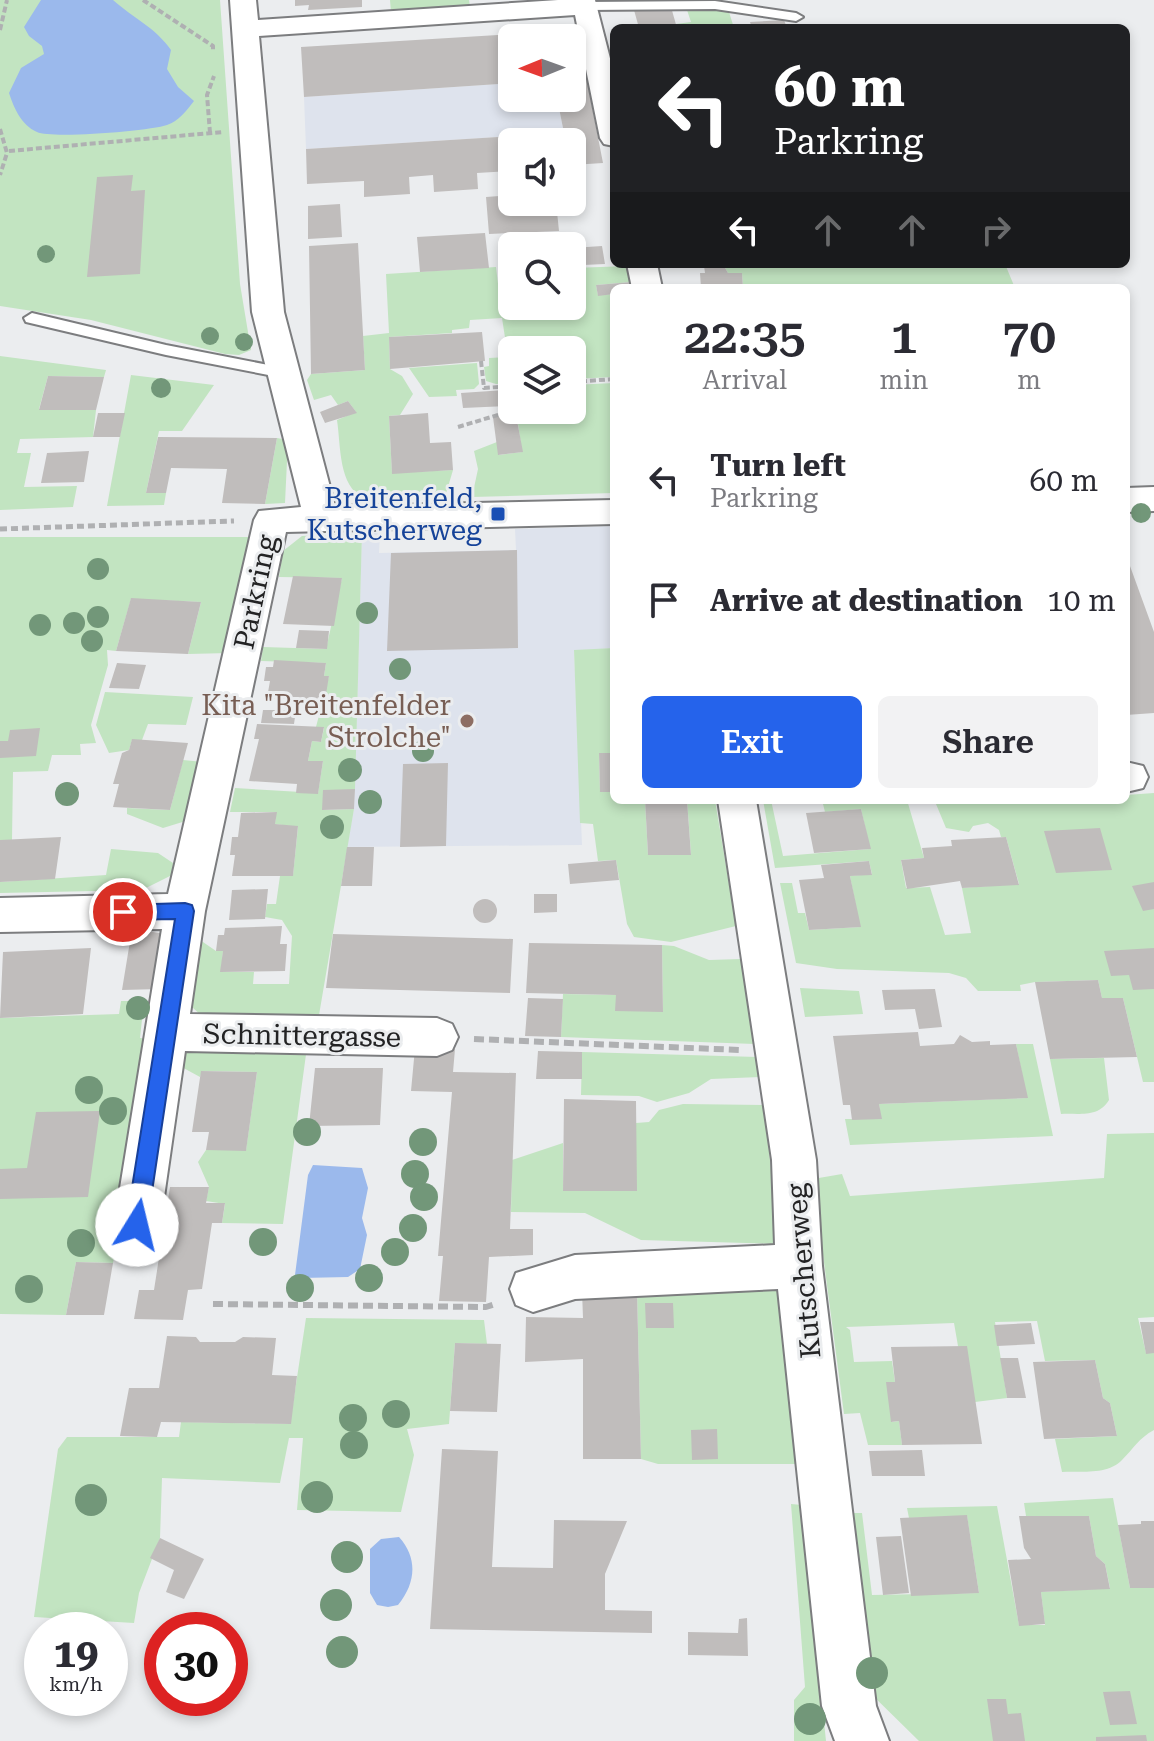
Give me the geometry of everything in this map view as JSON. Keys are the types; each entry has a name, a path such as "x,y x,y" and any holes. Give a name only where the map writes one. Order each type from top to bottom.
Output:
{"street":[{"path":"244,15 586,6 610,119"},
{"name":"Parkring","path":"137,1225 185,911 271,520 320,518 268,312 244,15"},
{"path":"1130,500 1154,499"},
{"path":"320,518 610,512"},
{"name":"Kutscherweg","path":"738,804 794,1160 799,1266 849,1706 862,1741"},
{"path":"0,915 185,911"},
{"name":"Schnittergasse","path":"166,1032 437,1037"},
{"path":"533,1289 575,1277 799,1266"}],"lane":[{"path":"586,6 715,5 796,17"},
{"path":"32,318 166,350 284,373"}],"path":[{"path":"0,30 7,0"},
{"path":"143,0 213,46 213,58"},
{"path":"210,133 207,95 214,81 213,69"},
{"path":"0,129 9,151 7,166 0,175"},
{"path":"9,151 254,130"},
{"path":"481,361 484,388 498,387"},
{"path":"586,381 610,379"},
{"path":"458,427 498,415"},
{"path":"0,529 271,520"},
{"path":"437,1037 776,1051"},
{"path":"213,1304 486,1307 533,1289"}],"shaded area":[{"path":"498,84 498,112 560,112 563,128 498,128 498,137 306,149 304,97"},
{"name":"Kita \"Breitenfelder Strolche\"","path":"610,526 610,648 574,651 582,845 347,847 354,809 362,533 380,533 379,553 516,550 515,529"}],"green space":[{"path":"0,0 220,0 240,284 251,350 239,355 225,354 91,320 0,306"},
{"path":"390,0 469,0 470,7 391,12"},
{"path":"686,7 729,12 733,24 676,24 691,22"},
{"path":"496,267 498,318 470,320 469,328 452,330 452,333 389,337 390,369 402,376 413,394 400,415 389,416 392,473 453,470 445,497 364,499 349,485 345,475 337,420 356,412 348,401 338,405 331,395 314,400 307,380 311,374 365,370 363,336 389,333 386,274"},
{"path":"586,268 629,268 632,282 596,285 598,295 610,294 610,377 586,378 586,336 505,336 502,320 586,320"},
{"path":"725,268 1007,268 1013,284 743,284 742,273 728,273"},
{"path":"0,356 106,370 104,377 48,376 39,409 96,410 93,437 20,439 17,453 31,453 24,487 77,486 73,507 0,510"},
{"path":"489,358 498,358 498,384 486,381 484,367 489,366"},
{"path":"477,363 479,384 474,389 456,390 457,396 429,397 409,368"},
{"path":"131,375 214,385 182,431 159,431 146,493 166,493 164,505 107,506"},
{"path":"610,383 610,493 472,497 478,469 474,451 497,442 499,455 522,452 518,424 586,424 586,384"},
{"path":"277,438 288,440 285,503 265,504"},
{"path":"362,533 355,789 322,810 354,809 318,1021 203,1017 182,998 187,931 216,951 223,951 221,972 254,972 253,984 289,984 292,936 282,920 265,917 267,904 276,904 280,876 293,875 298,827 275,824 276,812 230,812 235,788 318,793 323,761 308,761 312,741 321,742 324,728 316,727 329,676 324,676 326,663 261,661 263,647 326,649 342,578 279,577 283,551 302,536"},
{"path":"0,537 250,537 253,551 229,653 188,654 201,602 131,599 116,651 107,650 108,665 91,725 96,743 80,744 81,755 52,755 48,771 13,772 12,840 0,840"},
{"path":"610,648 610,753 599,753 600,791 610,792 610,804 645,804 648,855 691,854 687,804 716,804 736,926 671,942 634,937 627,924 616,860 598,861 593,824 580,823 574,650"},
{"path":"105,692 193,697 186,725 148,724 142,740 132,740 129,750 109,753 96,725"},
{"path":"183,760 203,762 189,820 163,828 127,814 127,808 170,810"},
{"path":"1154,793 1154,1082 1143,1082 1123,998 1102,998 1098,980 1035,982 1020,985 1021,991 978,991 966,978 949,973 837,969 796,963 780,883 792,883 798,913 805,913 809,930 860,927 850,876 872,874 869,861 775,868 764,804 772,804 783,856 870,849 861,809 825,812 823,804 908,804 924,858 901,860 906,888 930,887 945,935 971,933 962,888 1019,884 1006,837 1001,837 999,830 988,823 973,826 969,832 946,828 936,804 1130,804 1130,795"},
{"path":"111,849 158,853 173,863 172,875 142,890 0,893 0,882 106,875"},
{"path":"662,945 674,946 709,960 741,959 755,1044 561,1037 563,994 616,995 616,1011 663,1011"},
{"path":"800,988 859,991 863,1014 805,1017"},
{"path":"121,1001 144,1001 140,1038 151,1039 113,1263 76,1262 66,1315 0,1314 0,1018 119,1014"},
{"path":"182,1044 307,1047 283,1224 222,1223 225,1204 206,1201 209,1187 198,1162 206,1150 246,1150 257,1072 202,1071 200,1077 178,1065"},
{"path":"1016,1044 1033,1044 1053,1136 850,1145 845,1119 881,1119 879,1104 1027,1098"},
{"path":"582,1052 758,1057 760,1077 711,1079 689,1093 657,1102 639,1096 581,1095"},
{"path":"1104,1058 1109,1100 1105,1106 1094,1112 1061,1114 1050,1059"},
{"path":"683,1104 764,1105 779,1244 641,1240 585,1213 511,1212 512,1160 563,1143 563,1191 636,1191 636,1123 649,1122 659,1110"},
{"path":"1154,1133 1154,1317 1138,1318 1146,1353 1154,1353 1154,1430 1116,1465 1094,1471 1062,1472 1055,1439 1117,1436 1110,1403 1103,1398 1095,1360 1045,1361 1037,1321 995,1322 1007,1398 975,1402 954,1323 846,1327 850,1330 854,1362 892,1361 895,1382 887,1382 892,1422 899,1421 902,1445 868,1445 860,1413 844,1414 813,1179 842,1174 850,1196 1104,1178 1107,1134"},
{"path":"782,1284 802,1464 658,1464 641,1459 637,1291"},
{"path":"306,1318 484,1320 487,1344 455,1343 449,1424 407,1429 414,1455 401,1512 297,1510 303,1438 289,1438 280,1483 162,1478 160,1538 139,1593 134,1623 128,1623 128,1612 35,1612 58,1449 67,1437 179,1437 181,1422 290,1424"},
{"path":"1113,1498 1130,1588 1154,1588 1154,1741 919,1741 863,1686 844,1513 862,1513 872,1595 979,1593 967,1516 909,1518 907,1508 997,1506 1019,1625 1045,1625 1041,1592 1110,1588 1105,1564 1096,1556 1089,1516 1026,1516 1024,1503"},
{"path":"791,1504 802,1505 826,1741 794,1741 794,1700 805,1687"}],"water":[{"path":"41,0 113,0 165,42 171,50 167,69 178,87 194,101 175,121 141,130 61,135 31,129 19,116 9,93 21,68 44,54 42,46 29,36 24,27"},
{"path":"313,1165 362,1168 368,1188 362,1218 367,1235 360,1269 348,1277 301,1278 295,1275 308,1175"},
{"path":"399,1537 412,1562 411,1579 398,1605 377,1605 370,1593 370,1549 381,1539"}],"building":[{"path":"295,0 362,0 362,7 308,10 309,5 295,6"},
{"path":"671,7 676,24 638,24 634,10"},
{"path":"784,20 786,24 751,24"},
{"path":"498,35 498,84 304,97 301,47"},
{"path":"586,76 603,163 586,164 586,128 563,128 560,112 586,112"},
{"path":"498,137 498,172 477,173 478,189 434,192 433,175 409,177 410,194 364,197 364,181 307,184 306,149"},
{"path":"133,175 131,191 145,190 140,274 87,277 97,177"},
{"path":"498,196 498,216 557,216 559,231 489,234 486,197"},
{"path":"340,204 342,237 308,239 308,206"},
{"path":"485,233 489,268 420,272 417,237"},
{"path":"358,243 365,370 311,374 309,246"},
{"path":"602,246 605,264 586,265 586,247"},
{"path":"704,268 725,268 728,273 742,273 743,284 701,284 700,273 705,273"},
{"path":"632,282 632,284 610,284 610,294 598,296 596,285"},
{"path":"482,332 485,361 390,369 389,337"},
{"path":"48,376 104,377 96,410 39,410"},
{"path":"498,390 498,406 463,408 461,393"},
{"path":"348,401 357,413 325,423 320,412"},
{"path":"98,413 125,413 120,437 93,437"},
{"path":"428,413 430,443 451,442 453,470 392,474 389,416"},
{"path":"493,417 498,417 498,424 518,424 523,452 498,455"},
{"path":"158,437 277,438 265,504 222,503 227,469 171,468 166,493 146,493"},
{"path":"89,451 84,482 41,483 47,453"},
{"path":"517,550 518,648 387,651 391,553"},
{"path":"1130,566 1154,632 1154,713 1130,715"},
{"path":"293,576 342,578 334,626 283,624"},
{"path":"131,598 201,602 188,654 116,651"},
{"path":"299,630 329,631 327,649 296,648"},
{"path":"274,660 326,663 324,676 329,676 325,700 267,698 270,681 264,681 266,667 273,667"},
{"path":"117,663 146,665 139,689 109,688"},
{"path":"263,710 296,710 294,724 261,723"},
{"path":"257,724 324,727 321,742 312,741 308,761 323,761 318,794 296,793 297,784 249,781 259,739 254,739"},
{"path":"40,728 36,756 0,758 0,741 8,741 10,730"},
{"path":"132,739 188,743 170,810 113,807 119,784 113,784 122,753 129,750"},
{"path":"599,753 610,753 610,792 600,792"},
{"path":"448,763 446,846 400,847 403,764"},
{"path":"355,789 354,809 322,810 323,790"},
{"path":"645,804 687,804 691,855 648,855"},
{"path":"861,809 871,849 814,853 806,813"},
{"path":"277,812 275,824 298,826 293,876 232,876 235,855 230,855 232,837 238,837 241,813"},
{"path":"1100,828 1112,870 1056,873 1044,831"},
{"path":"61,837 55,879 0,882 0,840"},
{"path":"1006,837 1019,885 962,888 960,881 907,889 901,860 924,858 922,848 952,846 951,840"},
{"path":"347,847 374,847 372,886 341,886"},
{"path":"616,860 619,880 570,884 568,864"},
{"path":"869,861 872,875 850,876 861,927 809,930 799,880 824,878 821,865"},
{"path":"1154,882 1154,909 1143,911 1132,886"},
{"path":"268,889 265,919 229,920 232,890"},
{"path":"534,894 557,894 557,912 534,913"},
{"path":"485,899 494,902 497,911 494,920 485,923 476,920 473,911 476,902"},
{"path":"282,926 280,944 287,944 285,971 220,972 223,951 216,951 218,935 224,935 225,928"},
{"path":"132,929 160,933 166,942 159,989 122,990"},
{"path":"333,934 513,939 510,993 326,988"},
{"path":"529,943 662,945 663,1012 615,1011 616,995 526,993"},
{"path":"91,948 83,1014 0,1018 3,952"},
{"path":"1154,948 1154,989 1133,990 1129,975 1111,976 1104,951"},
{"path":"1098,980 1102,998 1123,998 1137,1057 1050,1059 1035,982"},
{"path":"935,989 942,1027 919,1029 915,1009 885,1010 882,990"},
{"path":"528,998 563,999 561,1037 525,1036"},
{"path":"918,1032 920,1046 954,1044 960,1035 972,1042 990,1041 990,1045 1016,1044 1028,1098 879,1104 882,1119 852,1120 850,1105 843,1105 833,1036"},
{"path":"415,1048 455,1049 453,1072 516,1073 510,1229 533,1229 533,1255 489,1257 486,1302 439,1301 443,1256 438,1256 452,1092 411,1091"},
{"path":"538,1051 582,1052 582,1079 536,1079"},
{"path":"315,1068 383,1068 380,1125 309,1126"},
{"path":"201,1071 257,1072 246,1151 206,1150 209,1132 192,1132"},
{"path":"564,1099 636,1101 637,1191 563,1191"},
{"path":"100,1111 88,1197 0,1199 0,1169 27,1168 36,1112"},
{"path":"170,1187 209,1187 206,1203 225,1203 222,1223 212,1223 202,1289 188,1290 183,1320 134,1319 139,1290 154,1290"},
{"path":"76,1262 113,1263 104,1315 66,1315"},
{"path":"582,1291 637,1291 641,1459 583,1459 583,1359 525,1362 526,1317 583,1318"},
{"path":"645,1303 673,1303 674,1328 646,1328"},
{"path":"1140,1322 1154,1322 1154,1353 1146,1354"},
{"path":"1031,1323 1035,1344 997,1346 994,1325"},
{"path":"167,1336 196,1337 200,1342 235,1342 243,1337 276,1338 272,1375 297,1376 291,1424 161,1422 157,1437 120,1436 129,1388 159,1388"},
{"path":"455,1343 501,1344 497,1412 450,1411"},
{"path":"967,1346 982,1444 902,1445 899,1421 891,1422 886,1382 895,1382 891,1347"},
{"path":"1000,1358 1018,1358 1026,1398 1007,1398"},
{"path":"1095,1360 1103,1398 1110,1403 1117,1436 1044,1439 1033,1362"},
{"path":"717,1429 718,1459 692,1460 691,1430"},
{"path":"442,1449 498,1451 492,1567 553,1568 554,1520 627,1521 605,1574 605,1610 652,1611 652,1633 430,1629"},
{"path":"922,1450 925,1476 872,1476 869,1451"},
{"path":"967,1515 979,1593 911,1596 900,1518"},
{"path":"1019,1516 1089,1516 1096,1556 1105,1564 1110,1589 1041,1592 1045,1624 1019,1626 1008,1560 1031,1559 1024,1548"},
{"path":"1141,1521 1154,1521 1154,1588 1130,1588 1118,1525 1141,1524"},
{"path":"901,1536 909,1593 883,1595 876,1537"},
{"path":"160,1538 204,1559 184,1599 166,1592 174,1570 150,1558"},
{"path":"747,1618 748,1656 688,1655 688,1632 738,1633 739,1619"},
{"path":"1130,1691 1137,1724 1110,1725 1103,1692"},
{"path":"987,1699 1006,1699 1008,1714 1021,1713 1025,1741 993,1741"},
{"path":"1146,1735 1147,1741 1096,1741 1096,1737"}],"place":[{"name":"Breitenfeld, Kutscherweg","path":"498,514"},
{"name":"Kita \"Breitenfelder Strolche\"","path":"467,721"}],"route":[{"path":"123,912 185,911 137,1225"}]}
